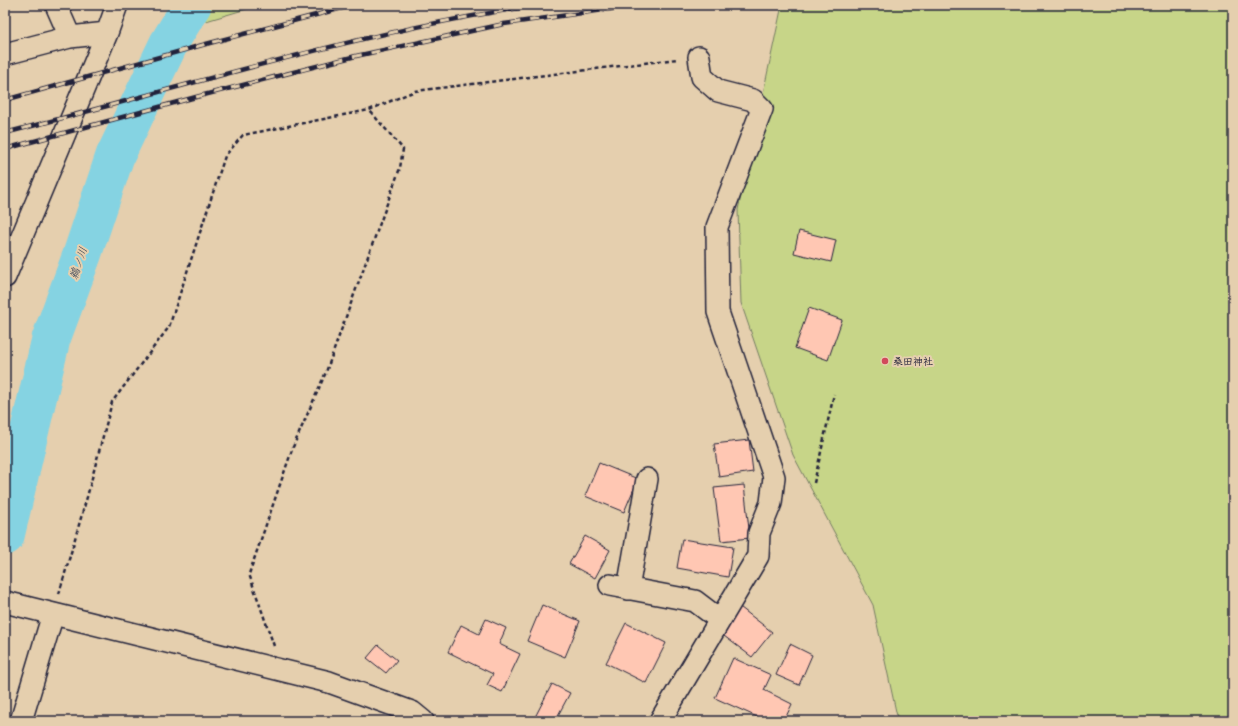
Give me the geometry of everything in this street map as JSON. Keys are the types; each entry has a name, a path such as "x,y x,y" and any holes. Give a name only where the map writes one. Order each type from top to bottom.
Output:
{"street":[{"path":"56,5 70,37"},
{"path":"5,277 107,33 117,5"},
{"path":"5,54 70,37 107,33"},
{"path":"660,721 758,556 759,534 771,503 774,477 718,312 717,227 762,109 753,100 718,91 702,77 699,57"},
{"path":"647,479 619,587 695,601 720,620"},
{"path":"5,602 329,682 412,712 423,721"},
{"path":"21,721 45,612"}],"path":[{"path":"45,612 87,497 112,402 169,327 225,156 243,135 370,110 416,91 699,57"},
{"path":"282,671 249,574 293,447 326,372 400,168 403,149 370,110"},
{"path":"814,483 834,394"}],"green space":[{"path":"213,5 260,5 196,24"},
{"path":"782,5 1233,5 1233,721 898,721 873,605 793,455 741,303 738,210"}],"building":[{"path":"799,231 836,240 831,262 794,253"},
{"path":"809,308 842,320 828,360 795,348"},
{"path":"749,440 753,472 719,477 714,444"},
{"path":"599,463 638,479 624,512 585,496"},
{"path":"744,485 750,538 721,541 714,488"},
{"path":"585,536 610,550 595,578 569,564"},
{"path":"682,539 733,547 728,577 677,568"},
{"path":"736,604 772,632 752,657 716,630"},
{"path":"542,605 580,621 565,657 527,641"},
{"path":"486,619 506,628 499,644 520,654 502,692 487,685 493,674 448,652 461,625 479,634"},
{"path":"626,623 666,643 646,683 606,663"},
{"path":"790,644 812,655 799,685 776,675"},
{"path":"378,645 397,660 386,673 367,658"},
{"path":"733,658 771,675 764,690 792,704 784,721 766,721 715,698"},
{"path":"552,684 570,693 555,721 533,721"}],"waterway":[{"name":"鵜ノ川","path":"5,536 51,339 82,255 115,156 169,43 192,5"}],"railway":[{"path":"5,100 206,44 354,5"},
{"path":"5,133 338,45 472,16 540,5"},
{"path":"5,149 196,97 356,56 504,24 639,5"}],"place":[{"name":"桑田神社","path":"885,361"}]}
